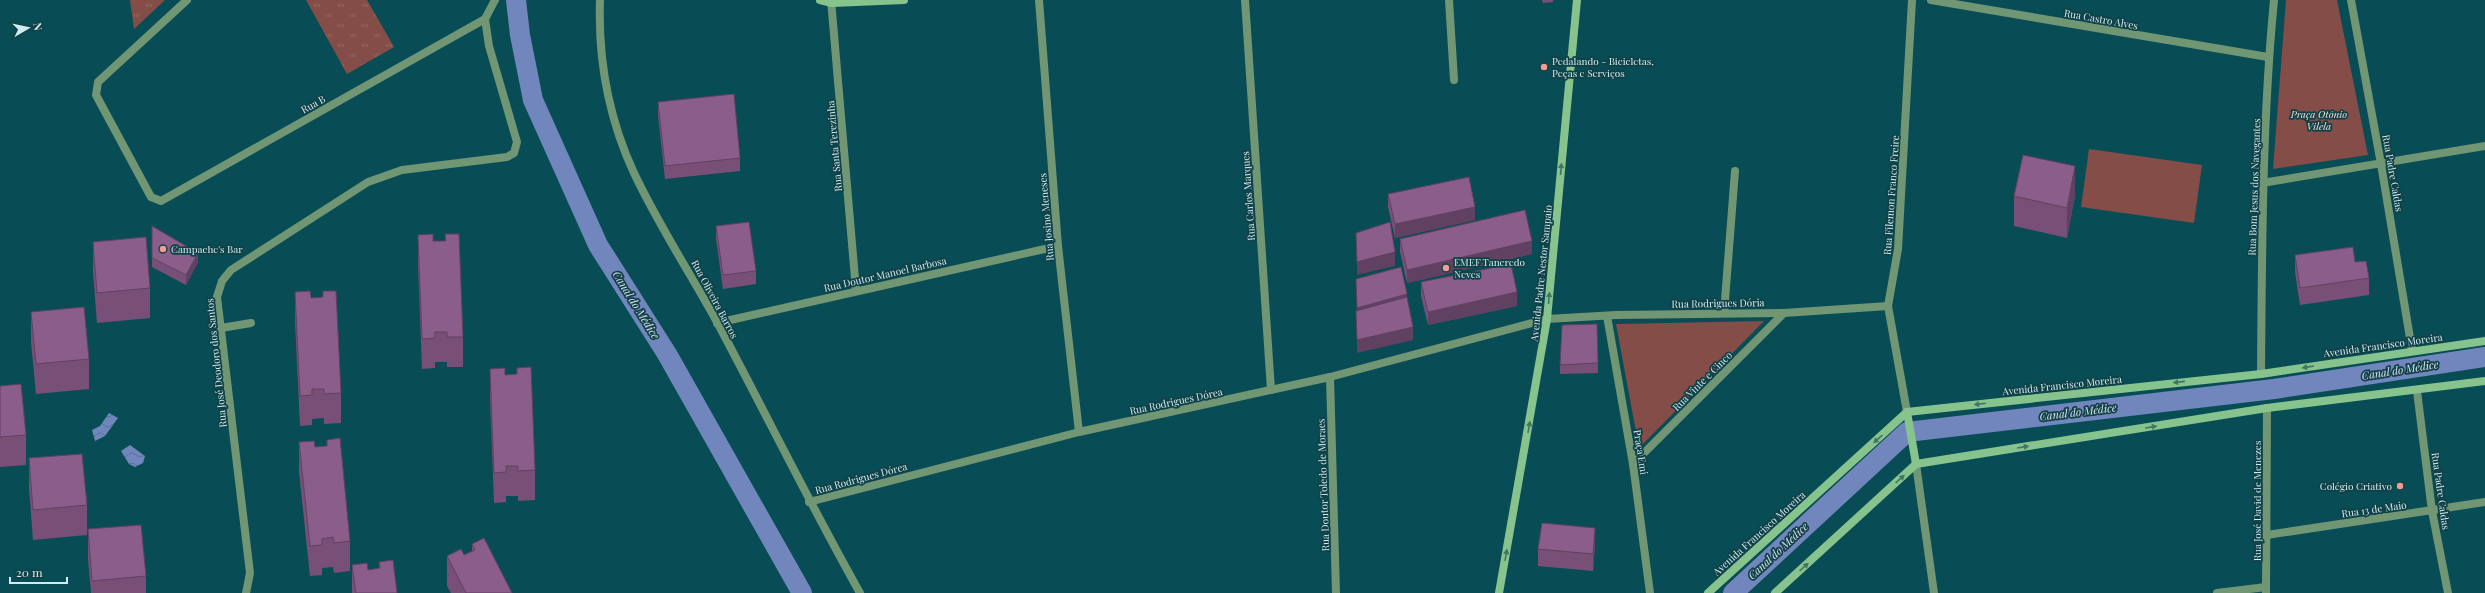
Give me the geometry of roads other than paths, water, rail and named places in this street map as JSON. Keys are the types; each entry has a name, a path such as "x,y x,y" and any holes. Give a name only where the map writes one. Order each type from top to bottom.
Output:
{"street":[{"name":"Rua B","path":"188,0 98,82 96,95 151,197 156,201 161,201 485,19"},
{"path":"485,19 495,0"},
{"name":"Rua Oliveira Barros","path":"600,0 599,32 602,65 612,109 634,172 717,323 809,502 860,593"},
{"path":"820,0 832,2 904,0"},
{"name":"Rua Josino Meneses","path":"1040,0 1058,246 1079,432"},
{"name":"Rua Carlos Marques","path":"1245,0 1271,390"},
{"path":"1449,0 1454,80"},
{"name":"Avenida Padre Nestor Sampaio","path":"1499,593 1547,319 1577,0"},
{"name":"Rua Filemon Franco Freire","path":"1907,414 1888,306 1898,249 1912,0"},
{"name":"Rua Castro Alves","path":"1930,0 2268,58"},
{"name":"Rua Bom Jesus dos Navegantes","path":"2261,374 2262,183 2268,58 2274,0"},
{"name":"Rua Padre Caldas","path":"2351,0 2381,164 2412,350"},
{"name":"Rua Santa Terezinha","path":"832,2 856,290"},
{"name":"Rua José Deodoro dos Santos","path":"246,593 250,573 217,297 222,281 231,270 368,182 402,170 507,157 514,154 517,142 489,46 485,19"},
{"path":"2262,183 2485,146"},
{"path":"1724,313 1735,171"},
{"name":"Rua Doutor Manoel Barbosa","path":"717,323 856,290 1058,246"},
{"name":"Rua Rodrigues Dória","path":"1547,319 1724,313 1784,313 1888,306"},
{"name":"Rua Vinte e Cinco","path":"1634,464 1784,313"},
{"name":"Praça Emi","path":"1608,316 1634,464 1650,593"},
{"name":"Rua Rodrigues Dórea","path":"809,502 1079,432 1330,377 1547,319"},
{"path":"221,328 251,323"},
{"name":"Avenida Francisco Moreira","path":"1708,593 1907,414 2261,374 2412,350 2485,341"},
{"name":"Rua Doutor Toledo de Moraes","path":"1330,377 1336,593"},
{"path":"1775,593 1916,462 2267,408 2417,391 2485,381"},
{"name":"Rua Padre Caldas","path":"2417,391 2432,511 2448,593"},
{"name":"Rua José David de Menezes","path":"2266,590 2267,408"},
{"path":"1907,414 1916,462 1934,593"},
{"name":"Rua 13 de Maio","path":"2267,535 2485,502"},
{"path":"2216,593 2266,590"}],"water":[{"path":"109,413 118,418 105,436 95,441 92,430 100,426"},
{"path":"130,445 145,456 143,463 135,467 129,464 121,451"}],"waterway":[{"name":"Canal do Médice","path":"516,0 520,35 533,100 598,245 667,354 802,593"},
{"name":"Canal do Médice","path":"1733,593 1907,432 2274,389 2485,357"}],"place":[{"name":"Pedalando - Bicicletas, Peças e Serviços","path":"1544,67"},
{"name":"Campache's Bar","path":"163,249"},
{"name":"EMEF Tancredo Neves","path":"1446,268"},
{"name":"Colégio Criativo","path":"2400,486"}],"park label":[{"name":"Praça Otônio Vilela","path":"2319,120"}]}
